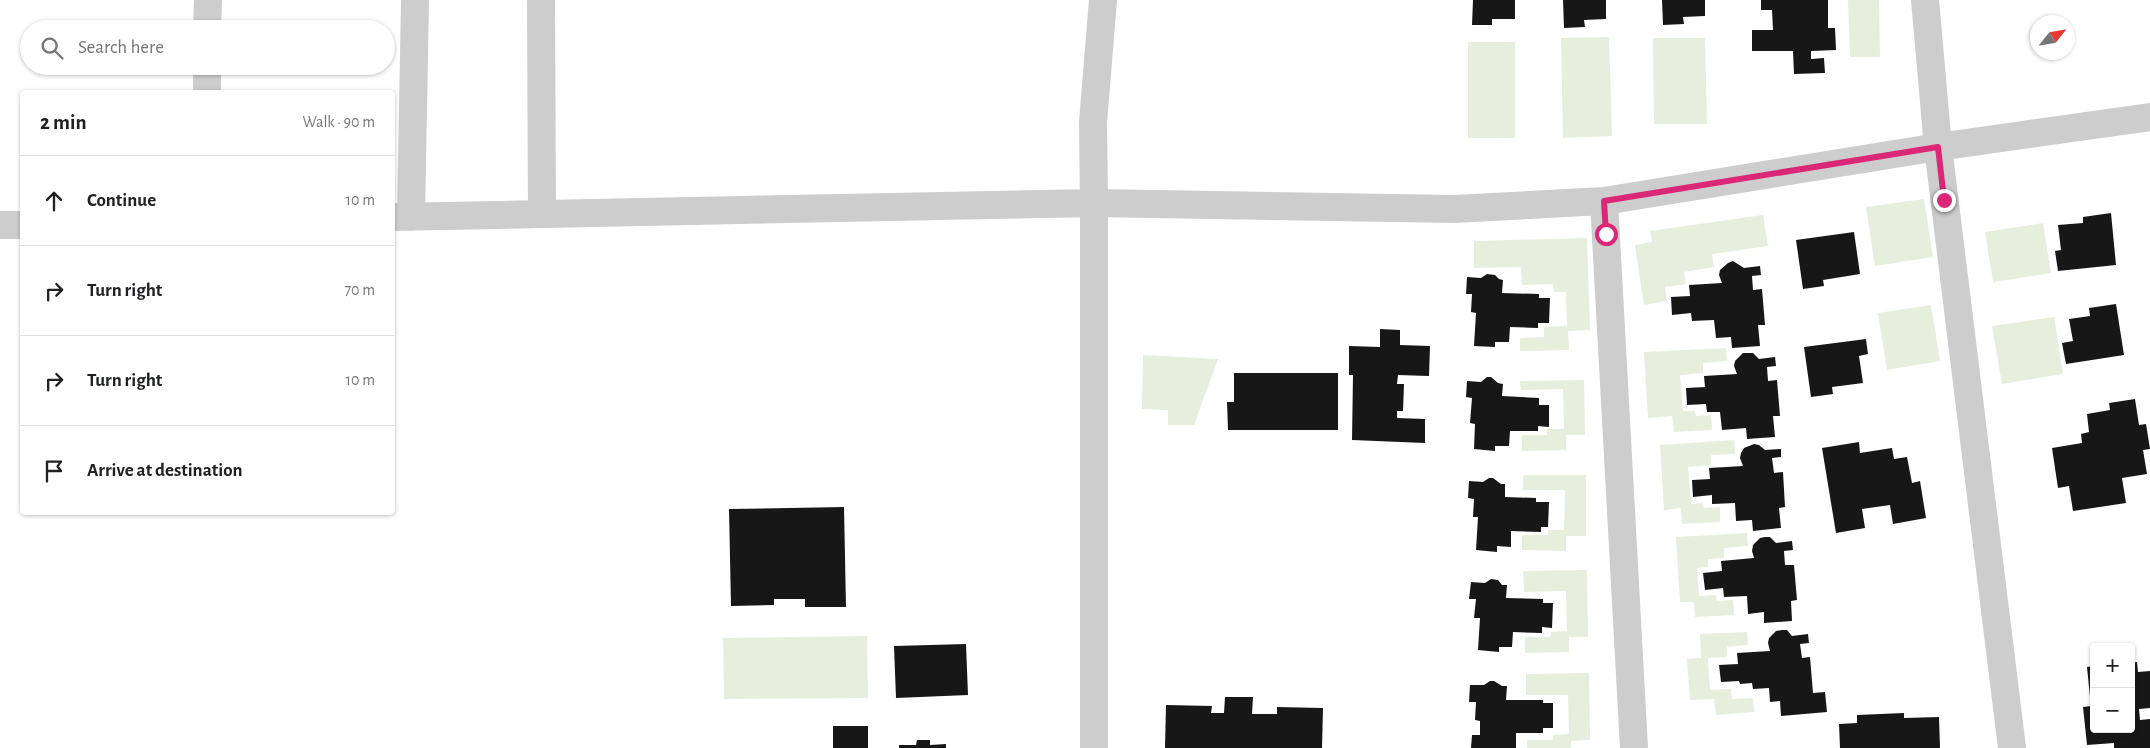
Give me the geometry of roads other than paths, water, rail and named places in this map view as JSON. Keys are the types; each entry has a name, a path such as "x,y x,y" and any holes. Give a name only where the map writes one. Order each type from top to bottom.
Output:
{"street":[{"path":"207,20 208,0"},
{"path":"415,0 402,217 1094,203 1454,209 1604,201 1938,147 2150,117"},
{"path":"540,0 542,214"},
{"path":"1094,748 1093,122 1103,0"},
{"path":"1925,0 1938,147 2012,748"},
{"path":"207,75 207,90"},
{"path":"1604,201 1634,748"},
{"path":"0,225 20,225"}]}
